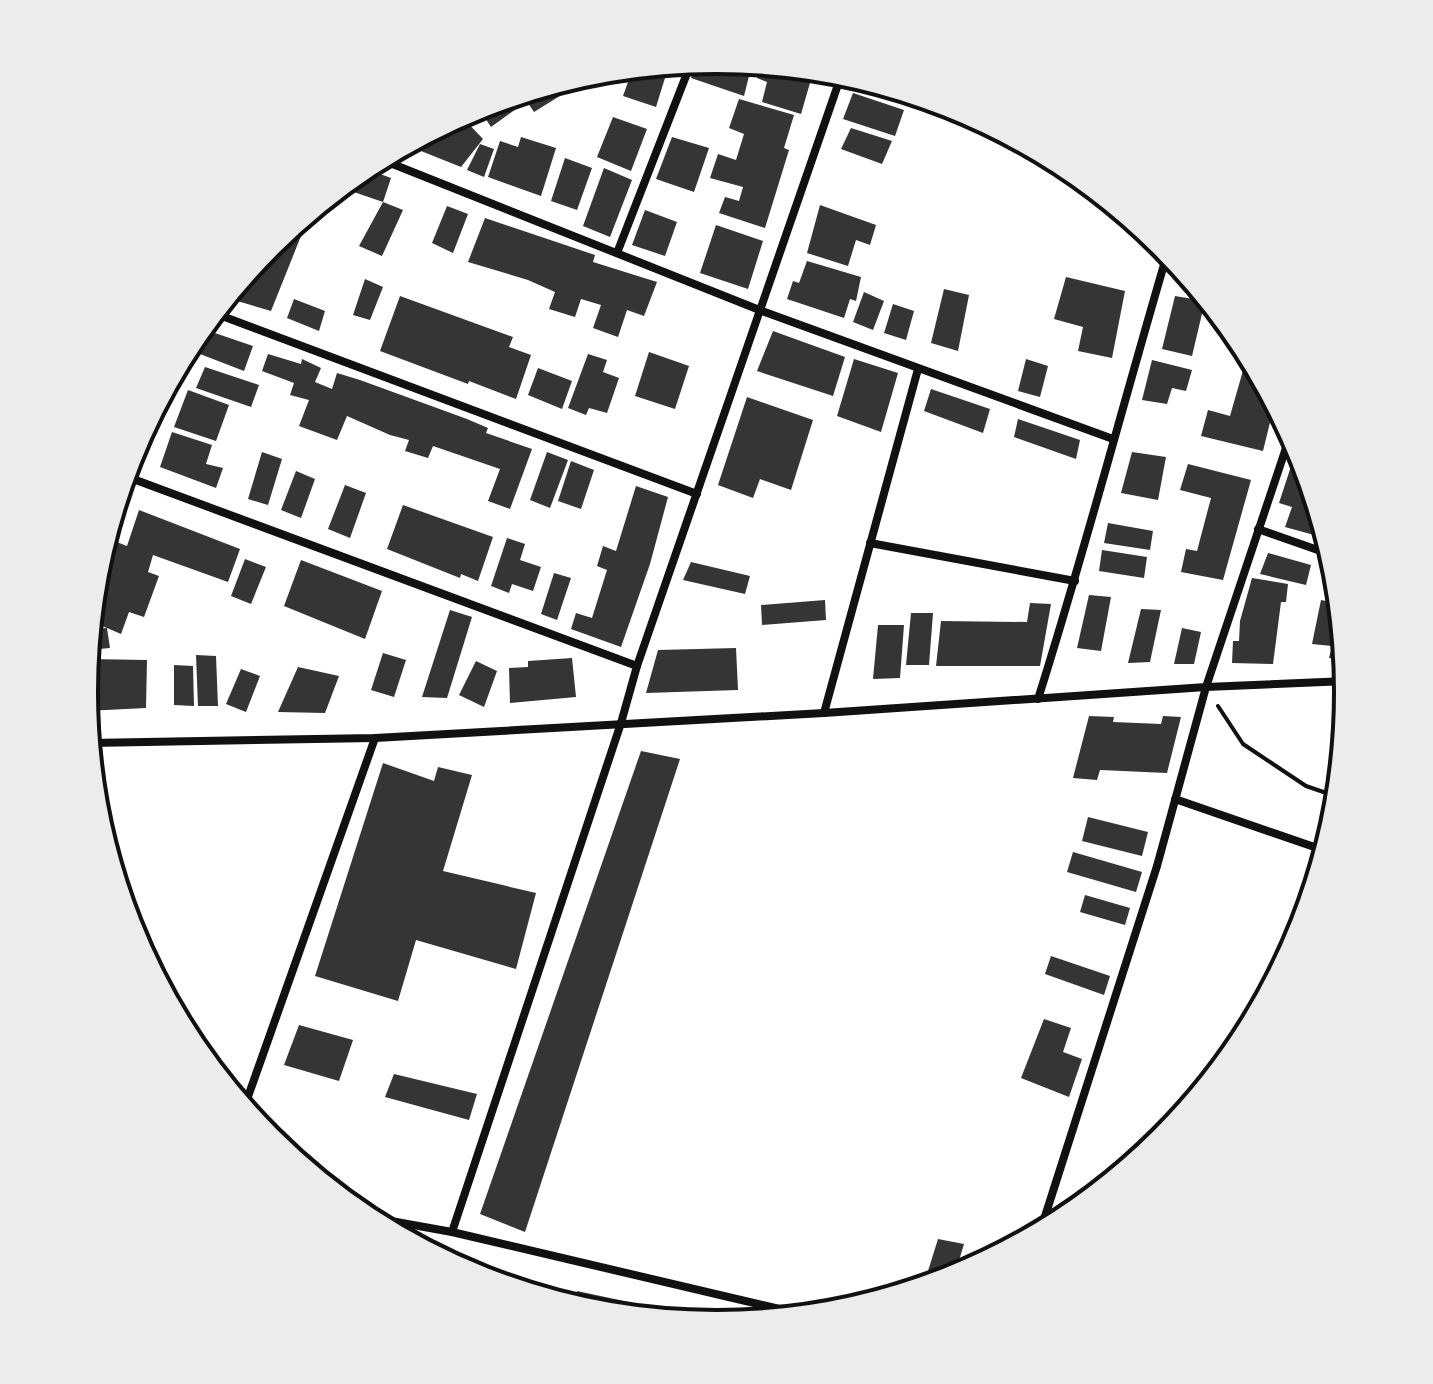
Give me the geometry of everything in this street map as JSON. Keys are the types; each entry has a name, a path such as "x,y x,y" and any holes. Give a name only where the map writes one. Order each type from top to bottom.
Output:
{"street":[{"path":"617,253 686,75"},
{"path":"452,1232 621,723 637,666 838,86"},
{"path":"395,165 762,311 1113,439"},
{"path":"1038,699 1075,581 1164,266"},
{"path":"225,317 697,494"},
{"path":"824,713 918,369"},
{"path":"1046,1215 1119,989 1206,687 1285,451"},
{"path":"136,480 637,666"},
{"path":"1258,529 1318,550"},
{"path":"870,543 1075,581"},
{"path":"101,743 375,738 1334,682"},
{"path":"249,1095 375,738"},
{"path":"1175,799 1314,847"},
{"path":"400,1223 452,1232 773,1307"}],"path":[{"path":"1206,687 1243,744 1306,786 1326,793"}],"building":[{"path":"692,75 749,76 744,96 691,78"},
{"path":"758,75 810,81 801,114 762,102 767,82 757,78"},
{"path":"666,76 656,107 623,96 629,80"},
{"path":"564,93 534,112 529,104"},
{"path":"853,93 904,110 895,136 843,119"},
{"path":"739,99 794,115 784,148 789,150 765,228 719,213 725,197 739,201 743,187 710,178 718,154 736,160 744,134 729,128"},
{"path":"515,108 516,109 491,127 486,119"},
{"path":"613,117 647,129 631,171 597,157"},
{"path":"470,126 483,139 461,167 420,151"},
{"path":"851,128 892,141 882,164 841,149"},
{"path":"521,137 556,148 541,196 488,177 500,141 518,147"},
{"path":"672,137 709,148 694,192 656,179"},
{"path":"480,144 494,149 484,177 467,170"},
{"path":"565,158 592,168 577,210 551,201"},
{"path":"604,168 632,180 610,237 583,226"},
{"path":"380,174 391,178 383,202 354,192"},
{"path":"383,202 403,210 382,256 359,246"},
{"path":"820,205 876,225 870,245 856,240 848,266 807,253"},
{"path":"447,206 468,214 453,253 432,243"},
{"path":"645,210 677,222 665,256 632,245"},
{"path":"485,218 595,255 593,262 657,282 644,316 627,310 618,337 593,328 601,305 581,299 575,317 549,309 555,292 528,280 468,262"},
{"path":"716,225 763,241 748,289 700,273"},
{"path":"302,234 271,311 238,301"},
{"path":"807,261 861,277 856,301 850,299 844,318 787,299 793,281 799,283"},
{"path":"1066,277 1125,291 1112,358 1078,351 1083,327 1054,319"},
{"path":"365,279 383,287 370,320 353,315"},
{"path":"944,289 969,295 958,351 931,343"},
{"path":"864,292 884,301 873,330 853,322"},
{"path":"400,296 513,337 509,347 531,355 516,399 380,351"},
{"path":"1175,296 1193,299 1203,311 1192,356 1162,349"},
{"path":"294,299 325,311 319,331 287,318"},
{"path":"893,304 914,311 906,340 884,333"},
{"path":"773,331 845,357 833,396 757,371"},
{"path":"214,333 253,346 244,371 200,354"},
{"path":"649,352 689,366 675,409 635,396"},
{"path":"268,354 301,364 302,359 321,368 315,382 332,389 337,373 467,419 488,428 486,433 532,449 510,509 488,501 500,469 433,446 428,458 405,451 409,440 347,416 337,440 299,426 309,400 290,395 294,383 262,371"},
{"path":"588,354 607,360 603,372 619,378 607,413 589,408 586,415 568,408"},
{"path":"854,359 898,373 881,432 837,416"},
{"path":"1026,359 1048,366 1040,397 1018,391"},
{"path":"1152,360 1192,370 1186,391 1172,388 1167,404 1142,400"},
{"path":"205,367 259,385 251,407 196,388"},
{"path":"538,368 572,381 562,409 528,395"},
{"path":"1243,370 1271,419 1263,451 1201,436 1208,410 1230,416"},
{"path":"931,389 990,409 983,433 924,411"},
{"path":"188,390 229,405 216,441 174,427"},
{"path":"747,397 813,420 791,490 760,479 753,498 718,485"},
{"path":"1018,419 1080,440 1076,459 1014,437"},
{"path":"172,432 212,445 206,464 223,468 216,488 160,467"},
{"path":"262,452 282,459 268,505 248,499"},
{"path":"547,452 568,460 550,508 530,500"},
{"path":"1132,452 1166,457 1158,500 1121,493"},
{"path":"571,461 594,470 581,509 558,501"},
{"path":"1188,464 1251,480 1223,580 1181,572 1186,549 1197,551 1211,498 1180,490"},
{"path":"1291,466 1314,535 1285,527 1292,507 1279,503"},
{"path":"296,471 315,479 301,518 281,510"},
{"path":"345,485 366,493 350,538 328,529"},
{"path":"636,486 668,497 650,564 621,647 571,629 576,613 592,618 607,570 597,566 603,546 616,551"},
{"path":"403,505 493,537 478,581 461,574 460,578 387,549"},
{"path":"139,510 240,549 228,582 153,555 148,572 159,576 144,617 129,612 121,634 102,627 104,611 117,542 127,546"},
{"path":"1108,523 1153,531 1150,550 1104,543"},
{"path":"507,538 525,544 520,560 541,567 533,591 512,584 509,593 491,586"},
{"path":"1102,550 1147,557 1144,578 1099,571"},
{"path":"1268,553 1311,565 1306,585 1260,574"},
{"path":"245,559 266,567 251,604 231,596"},
{"path":"301,560 382,591 365,639 284,606"},
{"path":"691,562 750,576 745,594 683,580"},
{"path":"554,573 571,578 557,620 541,614"},
{"path":"1252,578 1288,584 1286,602 1281,602 1273,664 1232,663 1233,641 1239,641 1240,621"},
{"path":"1089,595 1111,597 1101,651 1077,648"},
{"path":"825,600 826,620 762,625 761,605"},
{"path":"1321,600 1328,601 1329,611 1333,659 1329,658 1332,646 1312,644"},
{"path":"1030,603 1051,604 1040,666 936,666 941,621 1027,622"},
{"path":"1141,609 1161,610 1150,662 1128,663"},
{"path":"450,610 472,617 447,698 422,697"},
{"path":"911,613 933,613 929,665 906,665"},
{"path":"878,625 904,625 900,678 873,679"},
{"path":"102,628 107,628 110,648 100,649"},
{"path":"1182,628 1201,632 1194,664 1174,664"},
{"path":"736,648 738,690 646,693 658,650"},
{"path":"383,653 406,660 394,697 371,690"},
{"path":"196,655 216,656 218,706 198,706"},
{"path":"572,658 576,697 510,703 509,668 528,667 528,661"},
{"path":"100,659 147,660 146,708 99,710"},
{"path":"476,661 497,671 484,707 459,695"},
{"path":"174,665 193,666 194,706 174,705"},
{"path":"298,667 339,676 325,713 278,712"},
{"path":"241,669 260,676 246,712 226,704"},
{"path":"1089,716 1114,717 1113,722 1161,724 1163,716 1181,717 1167,773 1100,770 1097,780 1073,778"},
{"path":"641,751 680,759 525,1232 480,1214"},
{"path":"383,763 434,781 438,767 472,775 443,871 536,893 516,969 416,940 398,1001 315,976"},
{"path":"1088,817 1148,832 1142,856 1082,841"},
{"path":"1073,852 1142,872 1136,892 1067,872"},
{"path":"1085,895 1130,908 1125,925 1080,912"},
{"path":"1051,956 1110,976 1104,995 1045,974"},
{"path":"1044,1019 1071,1028 1063,1052 1082,1059 1069,1097 1021,1078"},
{"path":"299,1025 353,1040 339,1081 284,1065"},
{"path":"394,1074 477,1094 469,1120 385,1097"},
{"path":"938,1239 964,1244 959,1260 928,1272"},
{"path":"577,1291 638,1304 636,1305 576,1294"}]}
